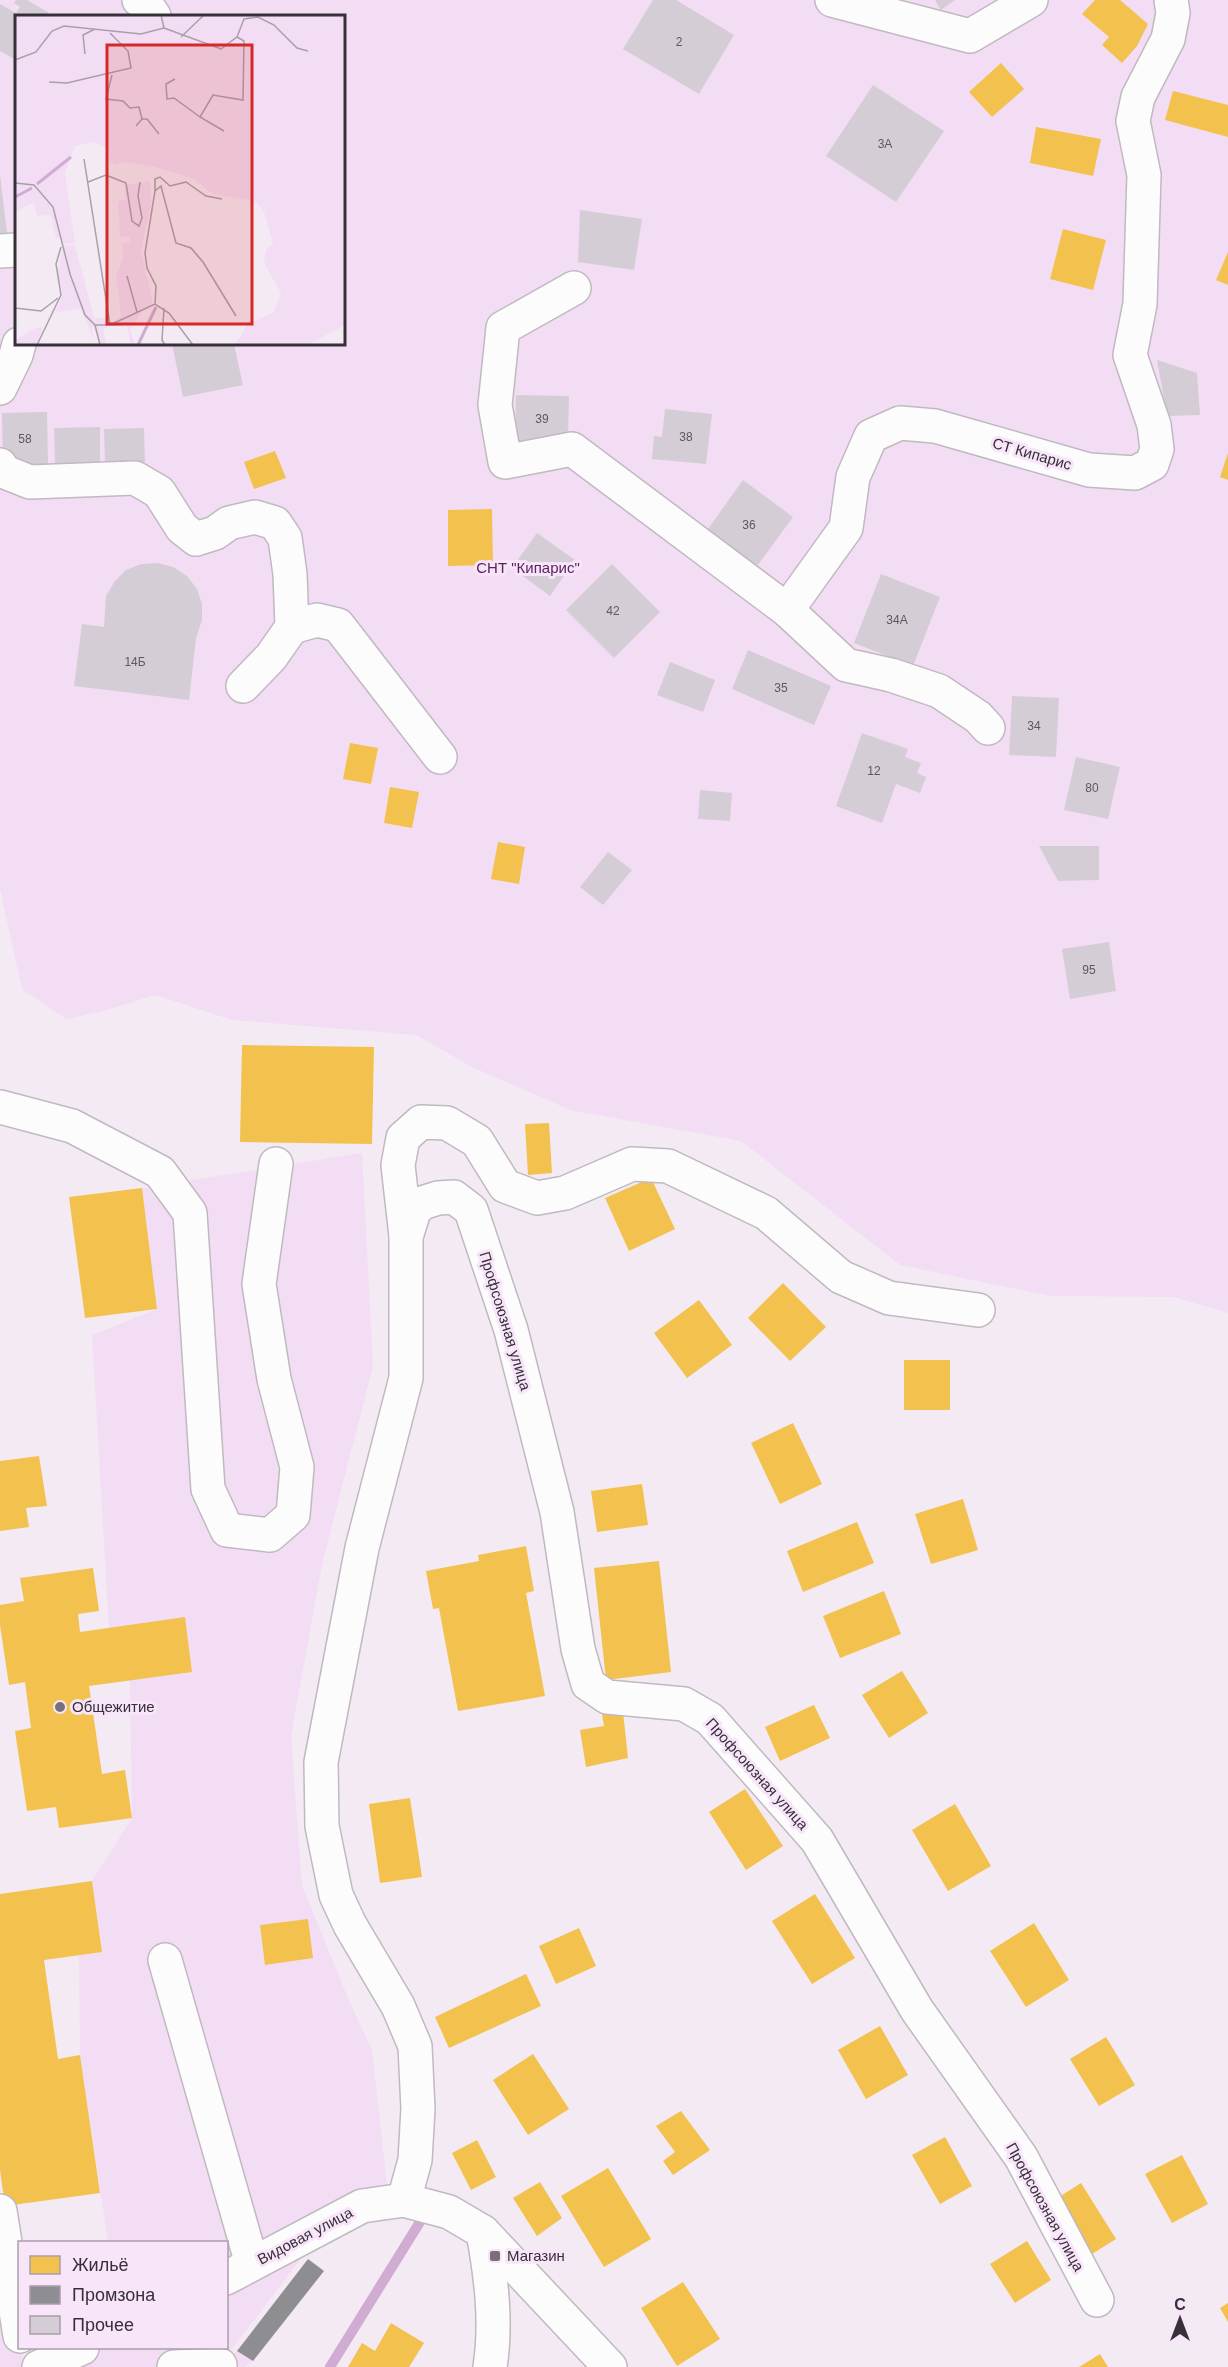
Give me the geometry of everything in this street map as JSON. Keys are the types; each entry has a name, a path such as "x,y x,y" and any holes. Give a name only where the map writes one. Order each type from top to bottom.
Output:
{"street":[{"path":"139,0 146,4 153,15"},
{"path":"832,0 970,36 1031,0"},
{"name":"СТ Кипарис","path":"787,610 846,528 853,477 871,436 900,423 936,426 1089,470 1134,473 1152,464 1157,449 1154,425 1130,355 1140,304 1144,175 1133,121 1138,97 1168,39 1173,13 1170,0"},
{"path":"0,251 15,250"},
{"path":"574,288 503,328 495,405 505,462 572,449 787,610 846,665 891,675 939,691 978,717 988,728"},
{"path":"0,388 16,356 19,345"},
{"path":"0,465 5,472 30,482 135,478 159,492 182,528 196,539 214,533 230,523 255,517 275,523 285,538 290,574 292,627 271,657 243,686"},
{"path":"292,627 317,620 338,625 440,757"},
{"path":"0,1107 72,1126 160,1172 190,1213 208,1489 227,1530 270,1535 293,1515 297,1467 274,1379 259,1284 276,1164"},
{"path":"406,1238 398,1165 403,1138 421,1122 447,1123 477,1141 505,1186 537,1198 565,1193 632,1164 668,1166 766,1213 840,1277 889,1298 978,1310"},
{"name":"Профсоюзная улица","path":"404,2200 415,2160 418,2109 415,2046 398,2006 350,1925 336,1895 322,1826 321,1762 362,1548 406,1378 406,1238 414,1211 422,1203 438,1198 454,1197 471,1210 511,1330 557,1512 578,1649 588,1684 607,1697 684,1704 710,1719 817,1840 917,2010 1021,2157 1096,2300"},
{"path":"165,1960 239,2271"},
{"name":"Видовая улица","path":"239,2271 362,2206 404,2200 449,2212 483,2232 610,2367"},
{"path":"0,2211 18,2324"},
{"path":"483,2232 492,2278 493,2351 490,2367"},
{"path":"21,2349 24,2367"},
{"path":"39,2367 80,2349"},
{"path":"174,2367 219,2365"}],"green space":[{"name":"СНТ \"Кипарис\"","path":"0,0 1228,0 1228,1313 1173,1297 1050,1296 900,1265 741,1141 570,1110 472,1067 416,1035 232,1020 155,995 100,1012 66,1019 22,989 0,889"},
{"path":"362,1153 373,1366 322,1565 291,1736 302,1885 372,2050 389,2202 329,2222 222,2362 237,2351 253,2361 245,2367 39,2367 80,2349 228,2349 228,2241 108,2241 80,2055 79,1955 102,1952 92,1881 132,1818 130,1680 192,1671 185,1618 109,1629 92,1335 157,1309 142,1188"},
{"path":"16,2313 18,2349 21,2349 24,2367 0,2367 0,2317"}],"building: Жильё":[{"path":"1095,0 1120,0 1148,24 1137,46 1122,63 1102,45 1109,37 1082,14"},
{"path":"1001,63 1024,89 992,117 969,92"},
{"path":"1173,91 1228,105 1228,137 1165,120"},
{"path":"1036,127 1101,139 1093,176 1030,163"},
{"path":"1063,229 1106,240 1093,290 1050,279"},
{"path":"1228,252 1228,285 1216,280"},
{"path":"275,451 286,478 254,489 244,462"},
{"path":"1228,453 1228,480 1220,477"},
{"path":"492,509 493,565 448,566 448,510"},
{"path":"350,743 378,748 371,784 343,779"},
{"path":"390,787 419,792 412,828 384,823"},
{"path":"498,842 525,847 519,884 491,879"},
{"path":"242,1045 374,1047 372,1144 240,1142"},
{"path":"549,1123 552,1173 528,1175 525,1124"},
{"path":"651,1178 675,1229 629,1251 605,1198"},
{"path":"142,1188 157,1309 85,1318 69,1197"},
{"path":"783,1283 826,1327 790,1361 748,1318"},
{"path":"699,1300 732,1345 687,1378 654,1333"},
{"path":"904,1360 950,1360 950,1410 904,1410"},
{"path":"793,1423 822,1484 780,1504 751,1443"},
{"path":"39,1456 47,1506 26,1508 29,1527 0,1531 0,1461"},
{"path":"642,1484 648,1525 597,1532 591,1491"},
{"path":"963,1499 978,1550 931,1564 915,1514"},
{"path":"857,1522 874,1563 803,1592 787,1551"},
{"path":"526,1546 534,1591 526,1593 545,1696 458,1711 439,1608 433,1609 426,1571 479,1561 478,1555"},
{"path":"659,1561 671,1672 606,1680 594,1568"},
{"name":"Общежитие","path":"93,1568 99,1611 78,1614 80,1632 185,1617 192,1672 89,1686 102,1774 125,1770 132,1818 59,1828 56,1807 27,1811 15,1731 31,1728 25,1682 9,1685 0,1625 0,1605 24,1601 20,1578"},
{"path":"884,1591 901,1634 840,1658 823,1616"},
{"path":"902,1671 928,1713 889,1738 862,1695"},
{"path":"814,1705 830,1738 780,1761 765,1727"},
{"path":"623,1712 628,1758 586,1767 580,1730 604,1726 602,1714"},
{"path":"745,1789 783,1846 746,1870 709,1812"},
{"path":"410,1798 422,1877 380,1883 369,1804"},
{"path":"955,1804 991,1866 948,1891 912,1830"},
{"path":"92,1881 102,1952 44,1960 58,2059 80,2055 100,2193 5,2206 0,2170 0,1894"},
{"path":"815,1894 855,1958 812,1984 772,1921"},
{"path":"308,1919 313,1958 265,1965 260,1925"},
{"path":"1034,1923 1069,1980 1026,2007 990,1951"},
{"path":"579,1928 596,1966 556,1984 539,1946"},
{"path":"526,1974 541,2006 449,2048 435,2017"},
{"path":"880,2026 908,2075 866,2099 838,2050"},
{"path":"1106,2037 1135,2085 1099,2106 1070,2059"},
{"path":"533,2054 569,2109 528,2135 493,2080"},
{"path":"681,2111 710,2150 673,2175 663,2161 675,2152 656,2126"},
{"path":"945,2137 972,2186 940,2204 912,2155"},
{"path":"477,2140 496,2177 471,2190 452,2153"},
{"path":"1182,2155 1208,2204 1172,2223 1145,2174"},
{"path":"608,2168 651,2239 604,2267 561,2196"},
{"path":"540,2182 562,2218 537,2236 513,2198"},
{"path":"1081,2183 1116,2239 1092,2254 1059,2197"},
{"path":"1027,2241 1051,2280 1015,2303 990,2264"},
{"path":"683,2282 720,2339 677,2366 641,2308"},
{"path":"1228,2303 1228,2322 1220,2308"},
{"path":"391,2323 424,2343 409,2367 348,2367 362,2343 375,2351"},
{"path":"1100,2354 1108,2367 1079,2367"}],"building: Промзона":[{"path":"308,2259 324,2271 253,2361 237,2351"}],"building: Прочее":[{"path":"16,0 27,0 49,13 47,15 15,15 15,59 0,51 0,4 16,13 20,7 14,3"},
{"path":"653,0 676,0 734,35 699,94 623,49"},
{"path":"935,0 955,0 941,10"},
{"path":"873,85 944,131 896,202 826,156"},
{"path":"0,175 8,241 0,242"},
{"path":"580,210 642,219 634,270 578,262"},
{"path":"172,345 234,345 243,385 183,397"},
{"path":"1157,360 1197,373 1200,415 1167,416"},
{"path":"516,395 569,396 568,443 515,442"},
{"path":"665,409 712,414 706,464 652,459 654,436 662,437"},
{"path":"47,412 48,464 3,465 2,413"},
{"path":"100,427 100,463 55,464 54,428"},
{"path":"144,428 145,462 105,463 104,429"},
{"path":"743,480 793,517 755,569 705,533"},
{"path":"537,533 575,560 550,596 512,568"},
{"path":"158,563 173,567 187,576 197,589 202,604 202,620 196,638 189,700 74,686 82,624 104,627 106,596 115,581 126,570 141,564"},
{"path":"612,564 660,612 614,658 566,610"},
{"path":"881,574 940,597 913,666 854,643"},
{"path":"748,650 831,686 814,725 732,689"},
{"path":"670,662 715,680 703,712 657,695"},
{"path":"1012,696 1059,698 1056,757 1009,755"},
{"path":"862,733 908,749 905,757 921,763 917,773 926,777 920,793 896,784 882,823 836,806"},
{"path":"1076,757 1120,767 1108,819 1064,810"},
{"path":"700,790 732,793 730,821 698,819"},
{"path":"1039,846 1099,846 1099,880 1058,881"},
{"path":"608,852 632,870 603,905 580,887"},
{"path":"1109,942 1116,991 1070,999 1062,949"}],"waterway":[{"path":"330,2367 428,2209"}],"place":[{"name":"Общежитие","path":"60,1707"},
{"name":"Магазин","path":"495,2256"}]}
